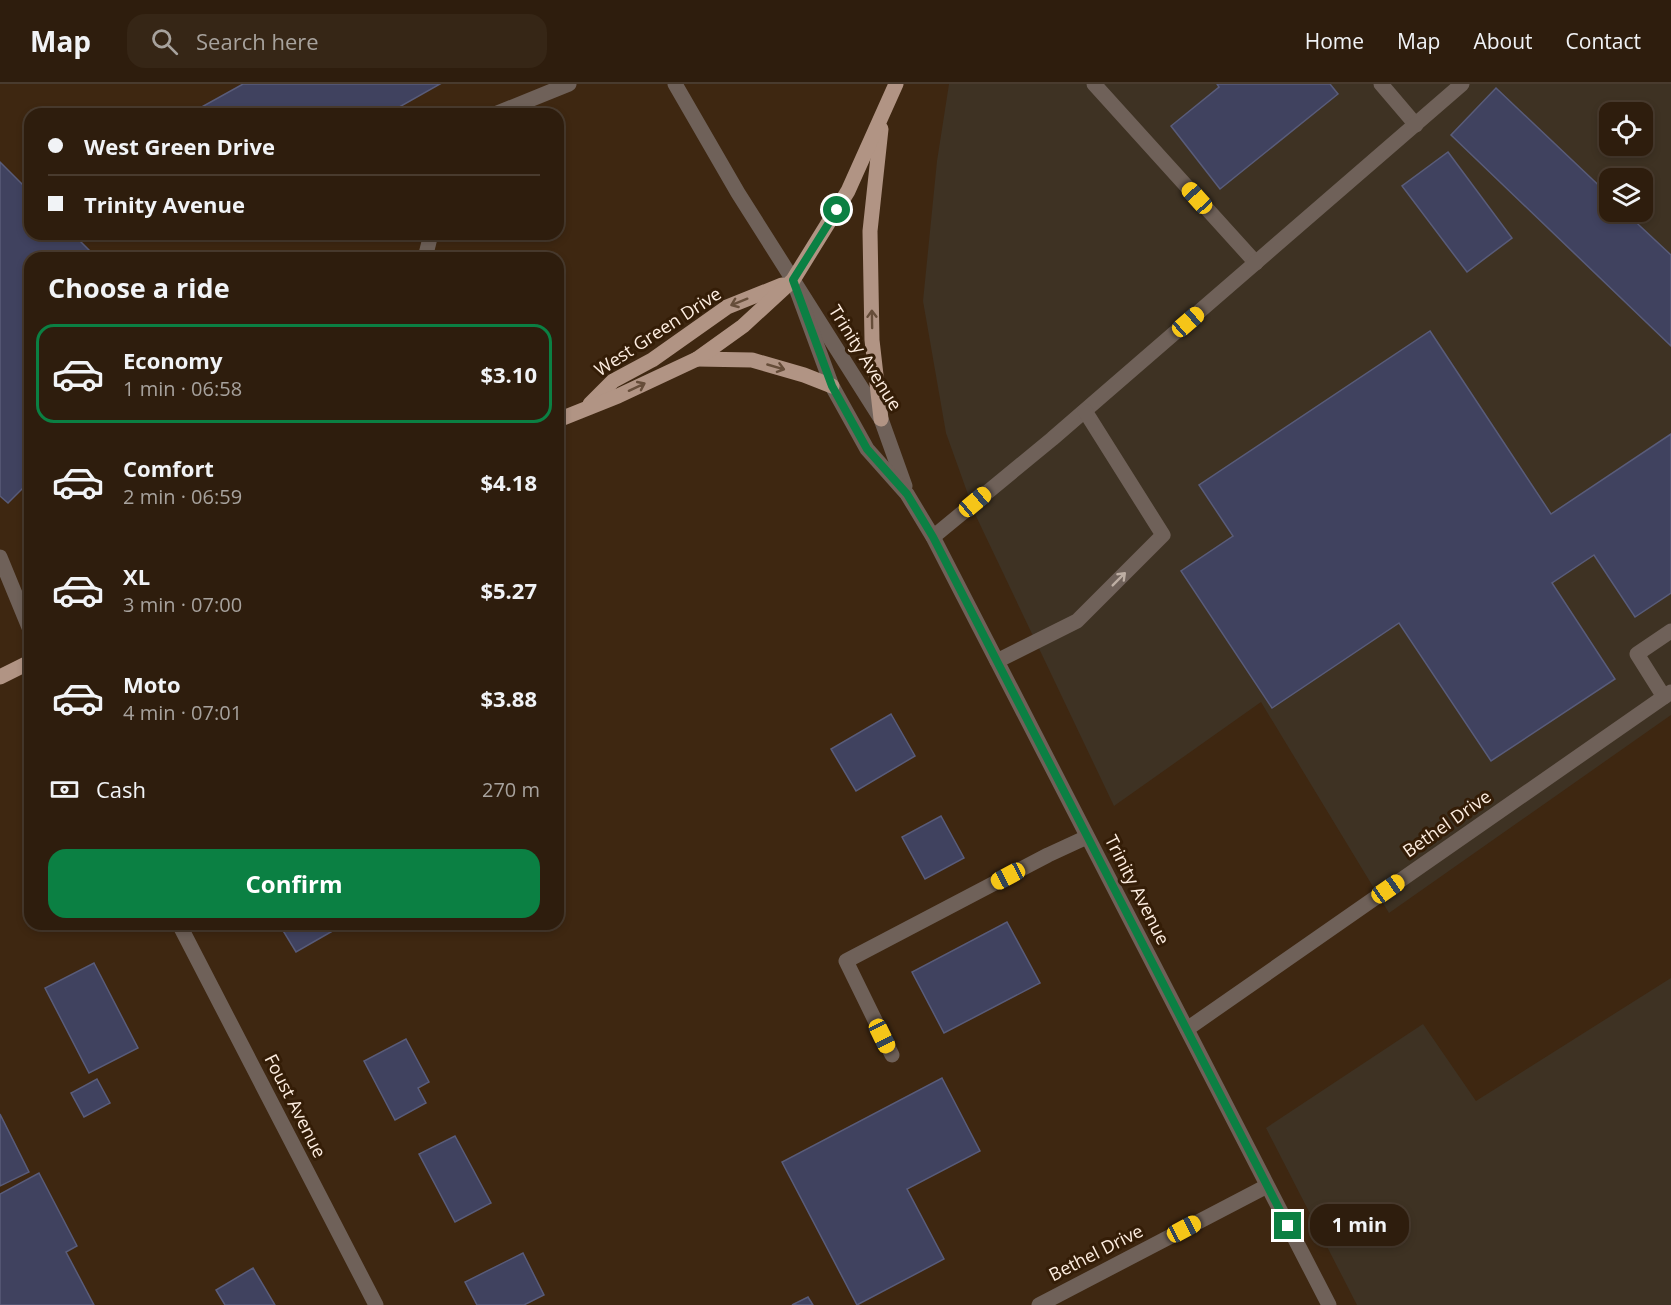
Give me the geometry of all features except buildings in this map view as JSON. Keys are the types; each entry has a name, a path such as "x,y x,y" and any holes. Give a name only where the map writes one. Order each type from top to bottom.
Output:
{"main road":[{"name":"West Green Drive","path":"564,418 697,358 743,326 793,280 848,191 896,84"},
{"path":"881,418 872,339 870,231 883,116"},
{"name":"West Green Drive","path":"583,410 613,381 652,360 727,307 793,280"},
{"path":"697,358 752,360 804,375 832,386"},
{"path":"0,677 24,665"}],"street":[{"path":"510,108 569,84"},
{"name":"Trinity Avenue","path":"675,84 793,280 881,418 907,494"},
{"path":"1094,84 1256,262"},
{"path":"1381,84 1416,124"},
{"path":"933,537 1085,411 1462,84"},
{"name":"Trinity Avenue","path":"793,280 832,386 867,449 907,494 933,537 1329,1305"},
{"path":"997,661 1077,621 1163,535 1085,411"},
{"path":"0,557 24,615"},
{"path":"1668,695 1637,654 1671,631"},
{"name":"Bethel Drive","path":"1187,1029 1668,695"},
{"path":"892,1055 846,961 1048,855 1087,837"},
{"name":"Foust Avenue","path":"182,930 376,1305"},
{"name":"Bethel Drive","path":"1039,1305 1267,1186"}],"shaded area":[{"path":"949,84 1671,84 1671,715 1389,913 1261,702 1114,806 975,514 946,433 923,301 937,161"},
{"path":"1671,978 1671,1305 1357,1305 1266,1128 1423,1024 1476,1101"}],"route":[{"path":"837,210 793,280 832,386 867,449 907,494 933,537 1288,1226"}]}
